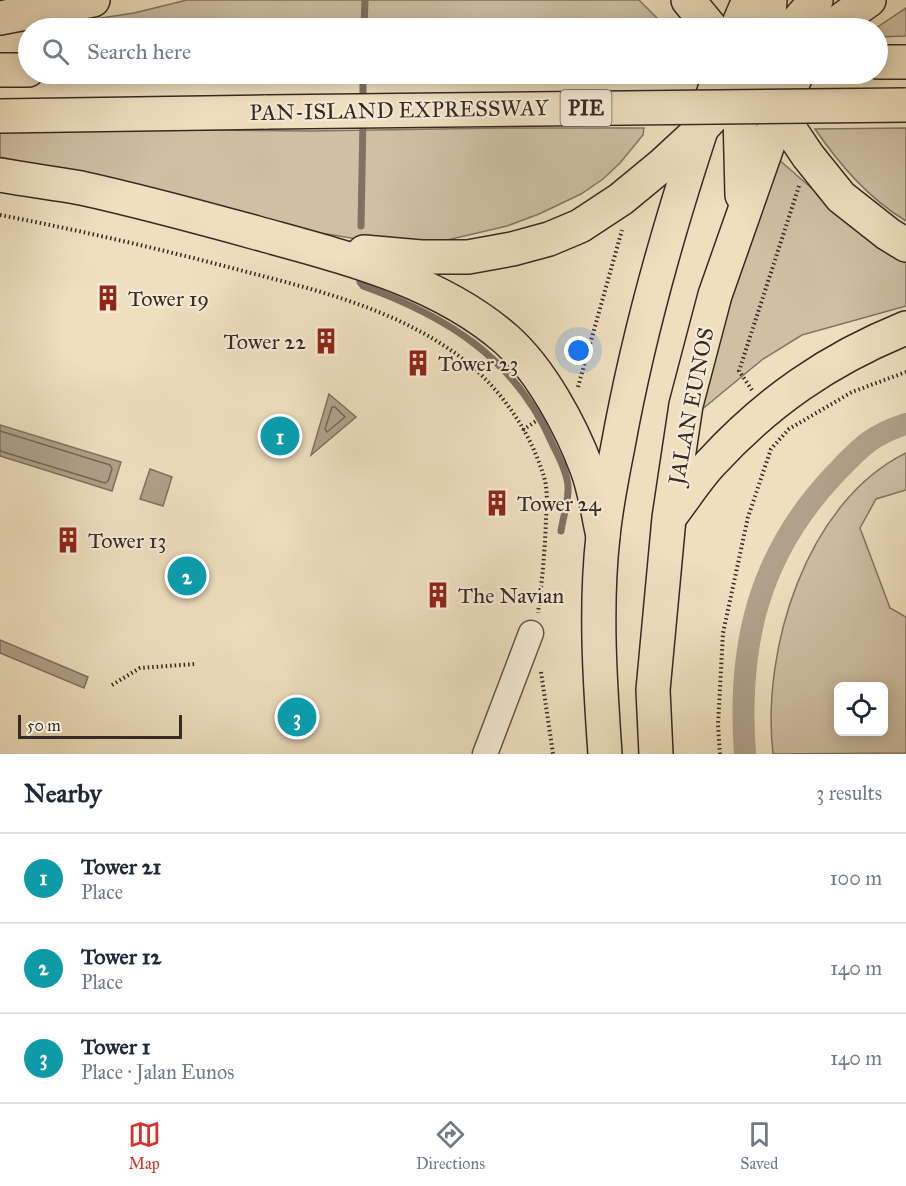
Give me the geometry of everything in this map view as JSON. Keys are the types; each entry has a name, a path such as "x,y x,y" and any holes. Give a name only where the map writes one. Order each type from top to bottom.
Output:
{"highway":[{"path":"0,18 93,0"},
{"path":"688,0 703,18"},
{"path":"741,18 749,0"},
{"path":"769,18 770,0"},
{"path":"801,18 816,0"},
{"path":"822,18 830,0"},
{"path":"844,18 869,0"},
{"path":"888,62 906,62"},
{"path":"0,70 18,70"},
{"path":"311,248 421,257 468,257 549,239 580,226 633,189 700,130 758,84"},
{"path":"758,84 808,156 841,198 906,245"},
{"path":"676,209 713,144 758,84"},
{"name":"JALAN EUNOS","path":"656,754 653,690 669,518 687,405 715,295 743,215 758,84"},
{"name":"PAN-ISLAND EXPRESSWAY","path":"0,116 906,105"},
{"path":"605,754 600,671 603,536 633,366 655,277 700,130"},
{"path":"0,176 80,188 181,212 311,248 399,276 459,305 507,340 541,379 568,425 588,471 603,536"},
{"path":"669,518 710,464 757,417 776,421 810,376 869,343 906,328"}],"street":[{"path":"485,754 534,626"}],"path":[{"path":"808,156 739,371 776,421 789,429 852,392 906,372"},
{"path":"522,430 576,396 633,189"},
{"path":"0,215 181,254 358,303 398,320 452,351 486,379 505,402 535,453 544,476 547,504 545,556 534,626"},
{"path":"720,754 717,725 723,633 748,517 771,449 776,421"},
{"path":"112,685 140,668 195,664"},
{"path":"541,669 553,754"}],"shaded area":[{"path":"187,0 639,0 657,18 101,18 134,13"},
{"path":"906,8 906,36 888,37 888,20"},
{"path":"644,128 643,135 620,163 603,179 581,194 507,226 443,241 363,240 303,230 70,172 0,157 0,131 95,129 311,131"},
{"path":"906,128 906,221 879,202 856,180 815,129"},
{"path":"777,158 873,242 906,259 906,306 802,335 763,359 700,411 728,291"},
{"path":"906,453 906,490 876,499 860,528 890,608 906,617 906,753 773,754 771,713 775,670 783,626 798,583 817,542 841,506 871,476"}],"water":[{"path":"329,394 356,417 311,455"},
{"path":"0,425 121,462 112,491 0,456"},
{"path":"150,469 172,477 163,506 140,499"},
{"path":"0,640 88,677 84,688 0,653"}],"waterway":[{"path":"364,18 365,0"},
{"path":"363,84 363,101"},
{"path":"361,226 363,118"},
{"path":"360,282 363,286 422,311 450,326 498,364 519,387 537,413 566,475 568,497 561,531"},
{"path":"745,754 743,714 750,640 758,605 770,571 786,538 807,506 858,451 874,438 906,424"}],"place":[{"name":"Tower 19","path":"108,298"},
{"name":"Tower 22","path":"326,341"},
{"name":"Tower 23","path":"418,363"},
{"name":"Tower 21","path":"280,436"},
{"name":"Tower 24","path":"497,503"},
{"name":"Tower 13","path":"68,540"},
{"name":"Tower 12","path":"187,576"},
{"name":"The Navian","path":"438,595"},
{"name":"Tower 1","path":"297,717"}]}
